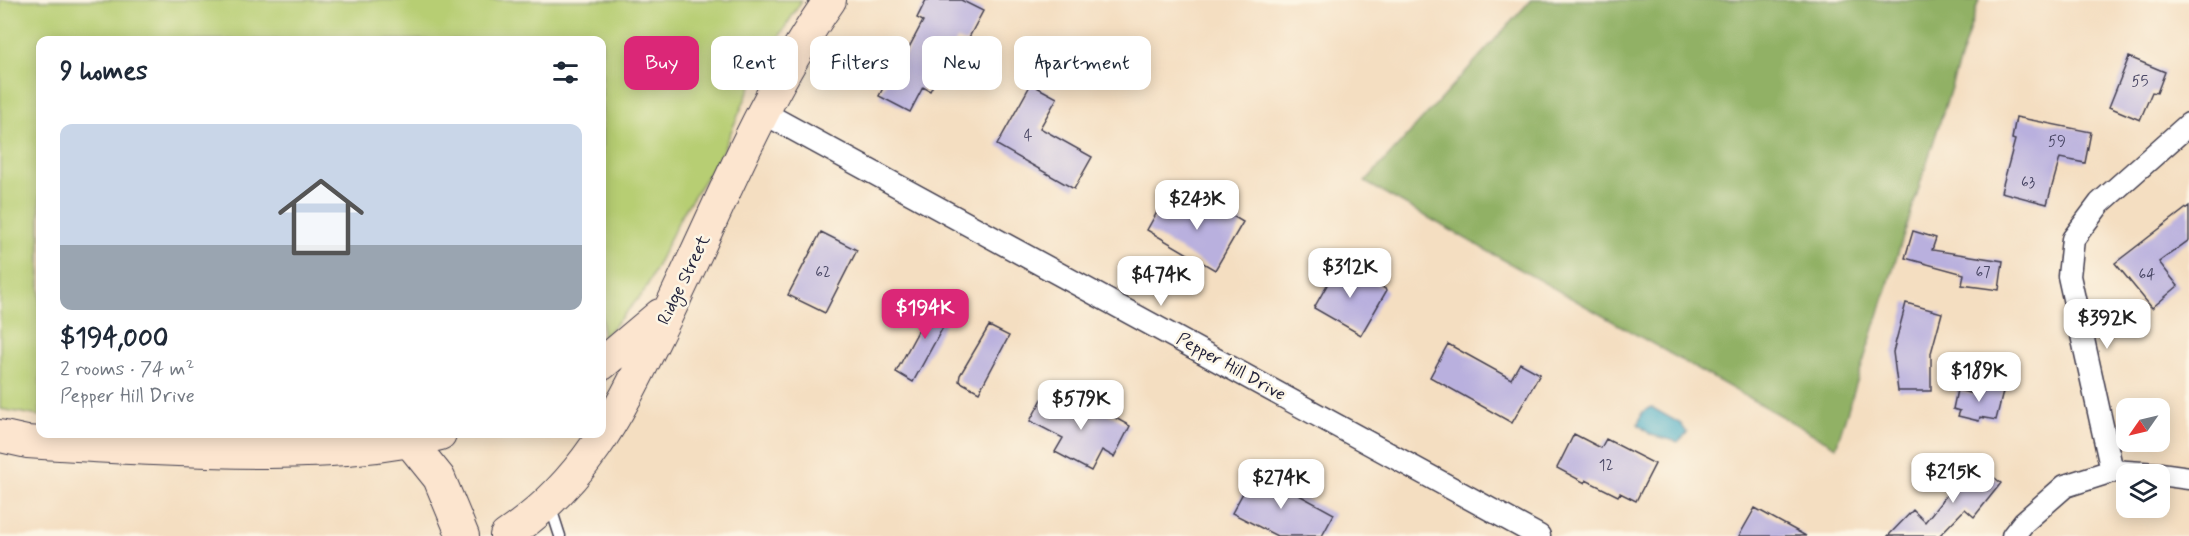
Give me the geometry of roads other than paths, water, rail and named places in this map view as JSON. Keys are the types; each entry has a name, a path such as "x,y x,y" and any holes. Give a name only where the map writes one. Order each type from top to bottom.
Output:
{"main road":[{"name":"Ridge Street","path":"606,431 672,304 764,113 805,35 830,0"},
{"path":"606,361 672,304"},
{"path":"0,436 27,442 192,452 311,451 425,438 463,536"},
{"name":"Ridge Street","path":"506,536 550,502 569,483 603,438"}],"street":[{"name":"Pepper Hill Drive","path":"764,113 1539,536"},
{"path":"2112,471 2069,276 2073,239 2100,203 2189,124"},
{"path":"2013,536 2024,522 2065,486 2116,471"},
{"path":"2170,476 2189,478"}],"lane":[{"path":"550,502 560,536"}],"water":[{"path":"1651,407 1681,424 1687,433 1678,442 1651,435 1638,424 1642,412"}]}
